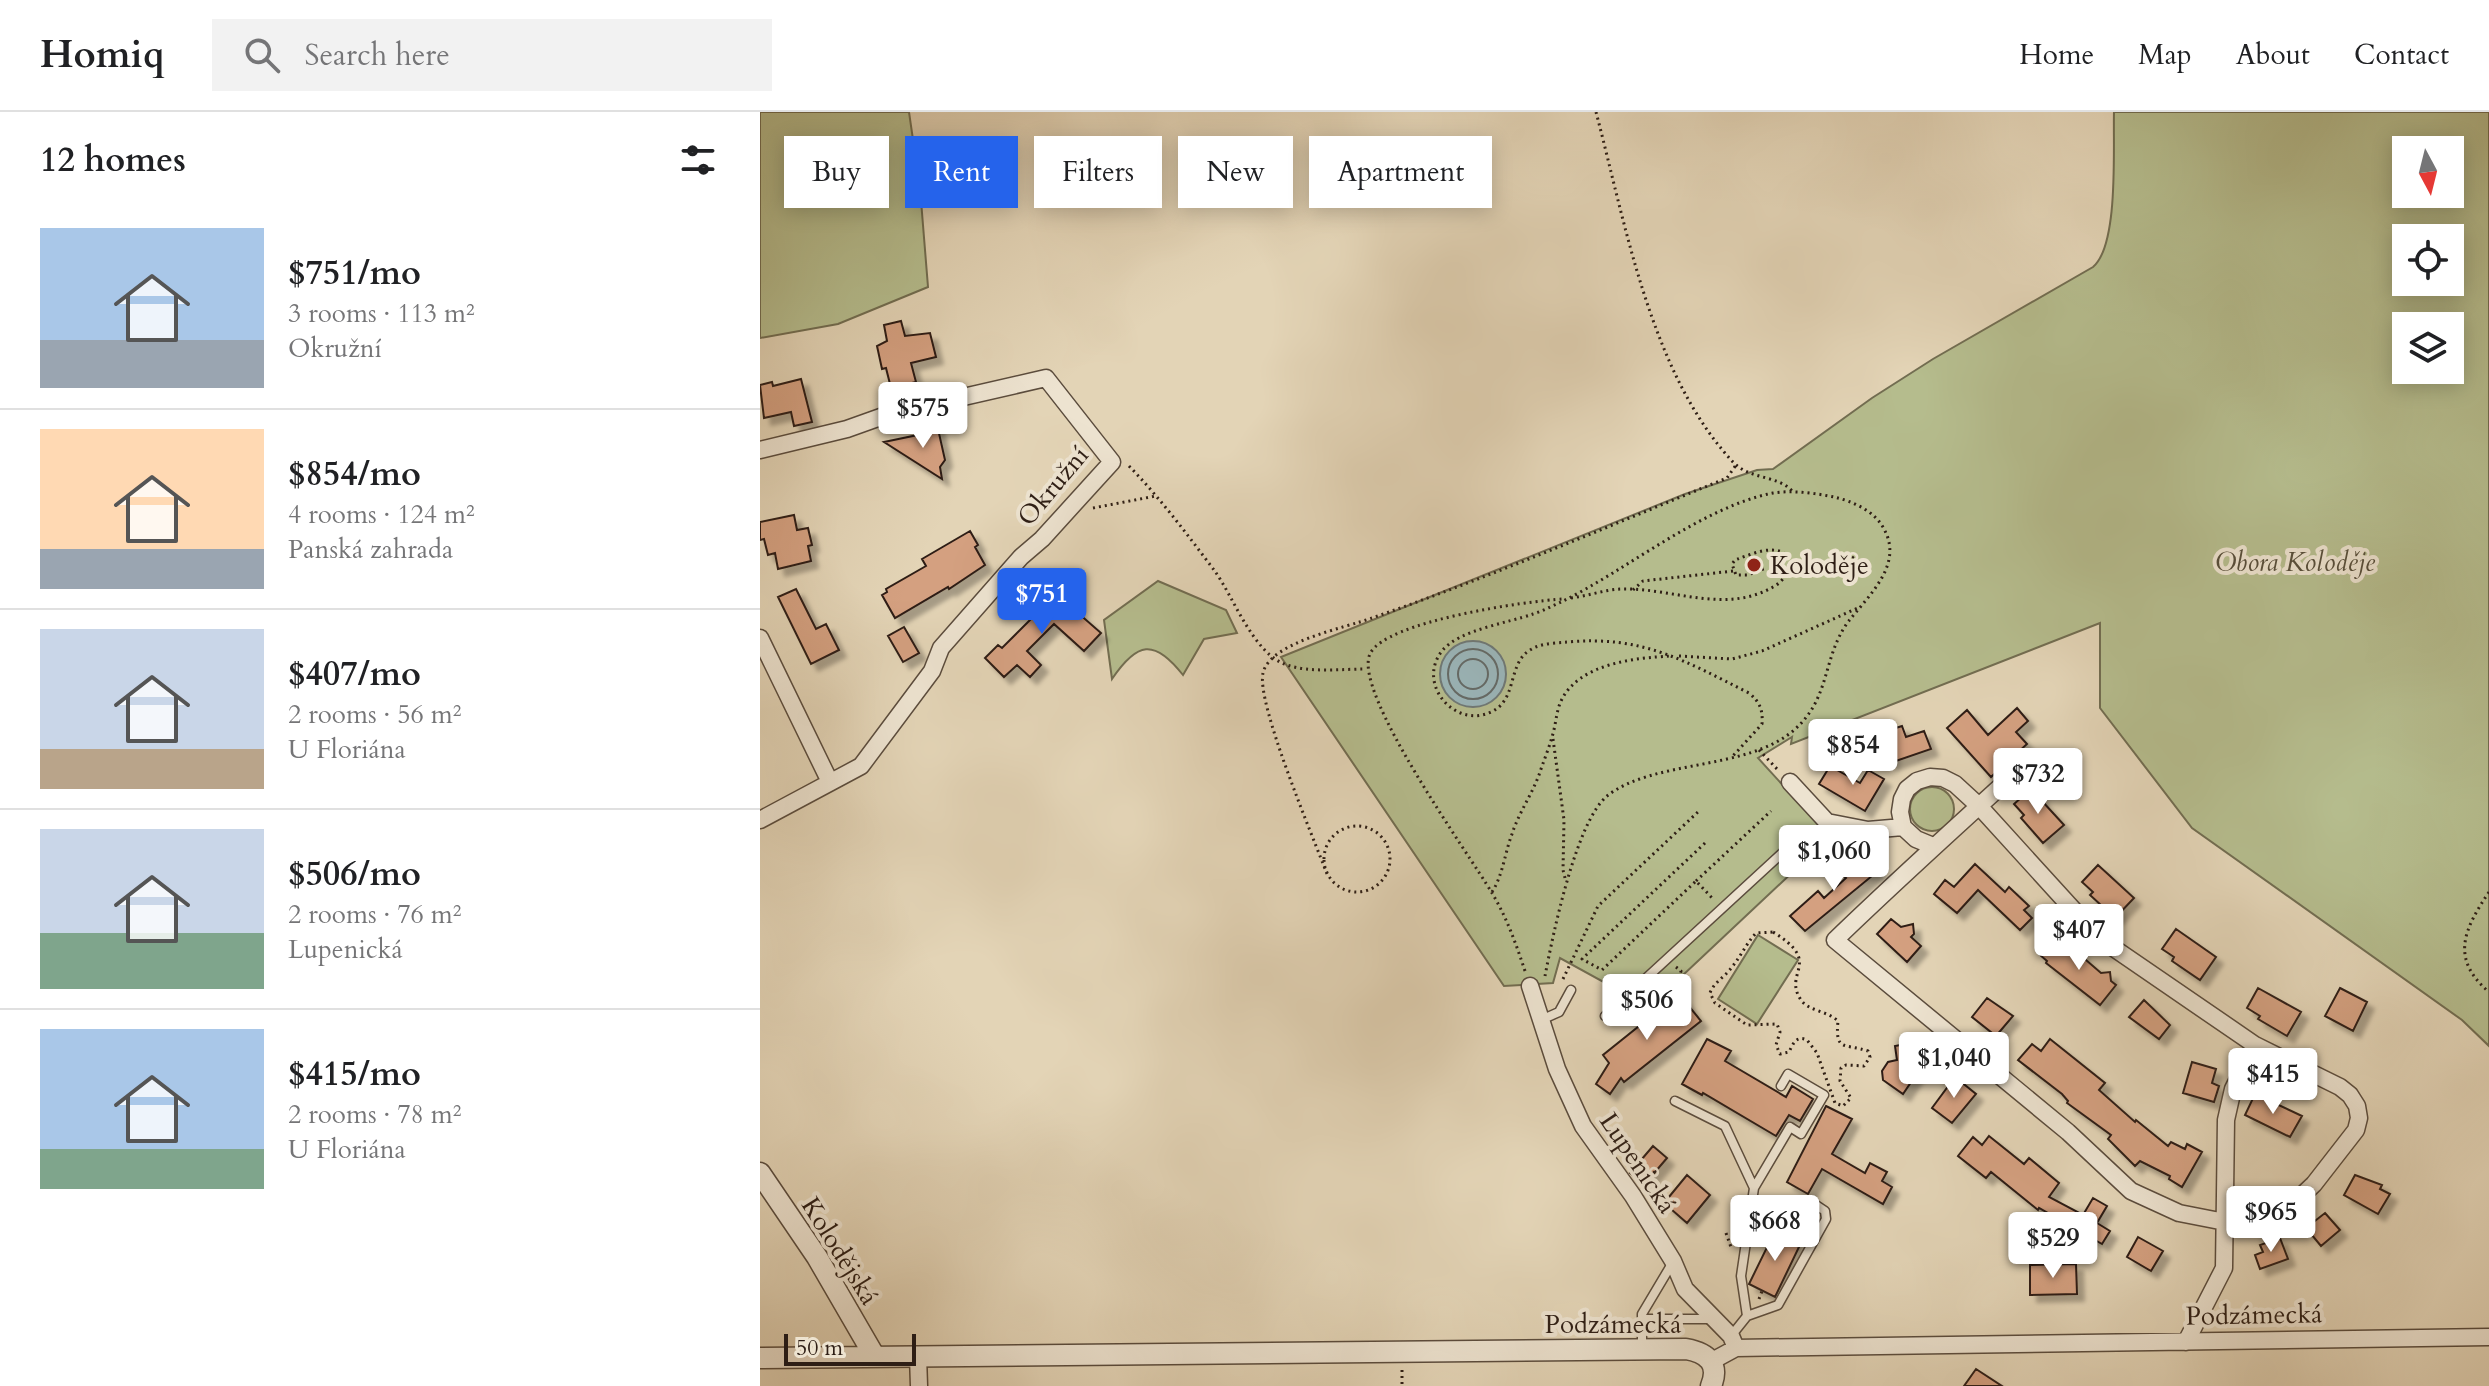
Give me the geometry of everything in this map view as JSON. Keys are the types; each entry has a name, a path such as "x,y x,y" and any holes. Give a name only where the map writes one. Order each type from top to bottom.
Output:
{"street":[{"name":"Okružní","path":"760,450 847,429 889,414 1046,378 1112,462 1075,508 1021,557 941,648 932,671 861,766 760,820"},
{"path":"760,638 830,782"},
{"path":"1933,846 1916,839 1903,827 1900,812 1907,789 1917,781 1930,777 1943,778 1955,784 1979,806 2099,938 2255,1045 2340,1087 2350,1095 2359,1118 2356,1130 2314,1184 2295,1202 2274,1215 2250,1222 2225,1222 2179,1213 2131,1191 2068,1132 1835,940 1933,846 1979,806 2022,767"},
{"path":"1790,782 1827,822 1868,830 1903,827"},
{"name":"Lupenická","path":"1537,983 1541,1020 1557,1069 1583,1126 1633,1196 1673,1261 1685,1289 1717,1319 1734,1342"},
{"path":"2186,1342 2224,1268 2226,1120 2233,1089 2255,1045"},
{"name":"Kolodějská","path":"760,1173 817,1257 875,1357"},
{"name":"Podzámecká","path":"760,1358 1642,1348 1697,1351 1712,1361 1734,1342 2186,1342 2489,1337"},
{"path":"918,1356 919,1386"},
{"path":"1711,1386 1714,1377 1712,1361"}],"lane":[{"path":"1605,1016 1793,843"},
{"path":"1541,1020 1559,1012 1571,990"},
{"path":"1734,1342 1747,1316 1741,1276 1754,1188 1790,1127 1801,1134 1824,1095 1788,1074 1781,1086"},
{"path":"1675,1101 1725,1126 1754,1188"},
{"path":"1747,1316 1778,1305 1826,1219 1825,1211 1813,1203"},
{"path":"1642,1348 1642,1314 1673,1261"},
{"path":"1642,1319 1717,1319"}],"path":[{"path":"1596,112 1637,268 1668,359 1696,413 1736,465 1756,477 1786,484 1792,491"},
{"path":"1108,467 1126,463 1156,496 1214,570 1252,634 1273,656 1286,665 1366,669"},
{"path":"1327,874 1326,847 1346,828 1365,827 1373,831 1386,844 1389,854 1387,872 1376,886 1358,892 1340,888 1327,874 1271,723 1262,675 1273,656 1321,635 1459,588 1573,543 1727,478 1736,465"},
{"path":"1537,983 1580,837 1606,797 1637,780 1732,757 1758,750 1791,733 1808,715 1823,690 1833,647 1877,587 1889,565 1889,543 1884,527 1874,515 1849,501 1792,491 1753,499 1714,515 1567,599 1536,614 1455,640 1442,650 1436,661 1433,682 1444,704 1457,713 1473,717 1490,713 1503,704 1511,691 1520,661 1529,650 1547,644 1617,641 1673,656 1749,693 1757,700 1763,711 1762,724 1732,757"},
{"path":"1075,508 1156,496"},
{"path":"1537,983 1492,892 1412,766 1372,686 1366,669 1374,645 1397,631 1459,614 1619,589 1696,599 1749,597 1781,583 1789,575 1788,558 1771,550 1735,560 1732,564 1736,575 1748,575 1766,568"},
{"path":"1632,590 1643,581 1733,571"},
{"path":"1492,892 1498,883 1514,829 1536,785 1561,702 1569,688 1585,676 1613,664 1642,658 1732,659 1762,651 1861,606"},
{"path":"1553,735 1564,820 1563,870 1567,885"},
{"path":"1758,750 1790,782"},
{"path":"1570,964 1598,906 1699,811"},
{"path":"1705,843 1582,959 1602,970 1732,844 1771,811"},
{"path":"1696,881 1722,908"},
{"path":"2489,892 2464,938 2467,960 2476,981 2489,992"},
{"path":"1773,932 1791,943 1799,957 1800,969 1796,982 1798,996 1805,1006 1819,1009 1838,1021 1836,1034 1846,1048 1868,1051 1870,1057 1864,1066 1846,1065 1841,1068 1840,1081 1850,1093 1848,1103 1843,1106 1835,1103 1817,1053 1807,1040 1799,1039 1789,1052 1780,1054 1776,1045 1780,1032 1777,1024 1747,1025 1715,1003 1710,993 1756,933 1773,932"},
{"path":"1402,1370 1402,1386"}],"green space":[{"path":"760,112 909,112 912,136 905,136 905,208 922,208 928,287 838,324 760,338"},
{"name":"Obora Koloděje","path":"2114,112 2489,112 2489,1046 2462,1020 2192,828 2100,708 2100,623 1791,744 1792,737 1758,758 1830,837 1649,1007 1560,958 1553,983 1504,986 1281,657 1685,494 1757,470 1773,469 1872,398 1933,359 2093,267 2107,239 2114,171"},
{"path":"1158,581 1226,610 1237,633 1204,639 1183,675 1163,655 1146,649 1130,658 1112,679 1104,620"},
{"path":"1932,787 1948,793 1954,809 1948,825 1932,831 1916,825 1910,809 1916,793"},
{"path":"1758,935 1798,960 1757,1024 1718,999"}],"water":[{"path":"1473,641 1486,644 1496,651 1503,661 1506,674 1503,687 1496,697 1486,704 1473,707 1460,704 1450,697 1443,687 1440,674 1443,661 1450,651 1460,644"}],"building":[{"path":"901,321 905,336 930,333 936,357 911,363 916,382 891,388 886,368 882,369 877,346 887,341 884,325"},
{"path":"801,379 812,422 794,426 791,412 764,418 760,385 772,382 773,386"},
{"path":"936,420 945,460 940,467 942,479 884,442 927,433"},
{"path":"794,515 797,530 808,528 812,545 808,546 811,561 778,569 775,553 768,555 764,539 760,540 760,522"},
{"path":"970,531 985,565 949,589 895,618 882,595 887,592 886,589 926,566 922,559"},
{"path":"796,589 816,629 826,624 839,650 811,664 778,597"},
{"path":"1054,592 1101,633 1084,651 1054,624 1027,651 1041,665 1030,677 1017,665 1004,677 985,658 998,645 1002,648"},
{"path":"904,627 919,653 903,662 888,636"},
{"path":"2017,708 2028,721 2016,732 2027,744 1991,777 1947,728 1967,710 1988,735"},
{"path":"1902,726 1906,737 1924,731 1931,749 1890,763 1880,733"},
{"path":"1830,766 1860,783 1868,770 1884,779 1865,811 1819,784"},
{"path":"2031,789 2064,825 2043,843 2021,818 2024,815 2014,804"},
{"path":"1848,856 1858,867 1867,859 1878,871 1805,931 1790,916 1818,891 1824,898 1846,878 1836,868"},
{"path":"1975,864 2005,892 2009,887 2029,906 2024,910 2032,918 2020,930 1978,890 1957,913 1934,894 1945,880 1954,887"},
{"path":"2098,865 2134,898 2115,918 2090,895 2093,892 2082,882"},
{"path":"1891,919 1901,927 1913,924 1914,934 1911,937 1921,946 1907,962 1877,934"},
{"path":"2176,929 2216,957 2200,980 2172,961 2174,957 2162,949"},
{"path":"2052,941 2059,947 2062,944 2069,949 2071,947 2101,973 2110,972 2111,981 2116,985 2100,1005 2040,955"},
{"path":"2258,988 2301,1012 2287,1036 2258,1019 2260,1016 2247,1008"},
{"path":"2340,988 2367,1002 2353,1031 2325,1016"},
{"path":"1679,994 1701,1021 1624,1082 1621,1078 1610,1094 1596,1084 1609,1063 1603,1055"},
{"path":"1987,998 2013,1016 1996,1036 1972,1017"},
{"path":"2144,1000 2170,1025 2159,1039 2129,1017"},
{"path":"1707,1039 1731,1051 1725,1061 1786,1097 1792,1086 1813,1099 1800,1121 1789,1115 1776,1136 1682,1084"},
{"path":"2050,1039 2105,1083 2099,1090 2135,1122 2168,1146 2171,1142 2185,1149 2187,1144 2202,1152 2182,1187 2169,1179 2170,1176 2140,1161 2135,1166 2108,1139 2111,1135 2067,1103 2062,1094 2018,1060 2032,1044 2041,1051"},
{"path":"1922,1041 1923,1049 1931,1054 1926,1068 1920,1069 1903,1094 1883,1080 1882,1071 1888,1062 1897,1060 1895,1046"},
{"path":"2192,1062 2216,1069 2212,1083 2219,1086 2214,1102 2183,1093"},
{"path":"1955,1077 1976,1094 1952,1123 1932,1108"},
{"path":"2255,1094 2302,1116 2290,1137 2245,1115"},
{"path":"1826,1106 1852,1119 1832,1154 1865,1173 1870,1163 1887,1172 1882,1181 1892,1187 1883,1204 1822,1169 1808,1194 1787,1182"},
{"path":"1989,1136 2024,1164 2029,1158 2059,1183 2049,1197 2083,1215 2093,1198 2107,1206 2097,1223 2110,1231 2102,1244 2038,1210 1991,1172 1986,1178 1958,1156 1973,1137 1982,1145"},
{"path":"1653,1146 1667,1158 1644,1185 1630,1173"},
{"path":"1687,1175 1710,1195 1687,1223 1664,1203"},
{"path":"2355,1175 2382,1185 2380,1189 2390,1194 2378,1214 2344,1195"},
{"path":"2325,1213 2340,1230 2321,1246 2306,1228"},
{"path":"1783,1229 1797,1235 1793,1244 1799,1247 1775,1297 1749,1284 1773,1235 1779,1238"},
{"path":"2138,1237 2163,1251 2151,1271 2127,1257"},
{"path":"2280,1238 2288,1259 2260,1269 2255,1255 2263,1252 2260,1245"},
{"path":"2076,1264 2077,1294 2030,1295 2030,1265"},
{"path":"1976,1369 2002,1386 1964,1386"}],"place":[{"name":"Koloděje","path":"1754,565"}]}
